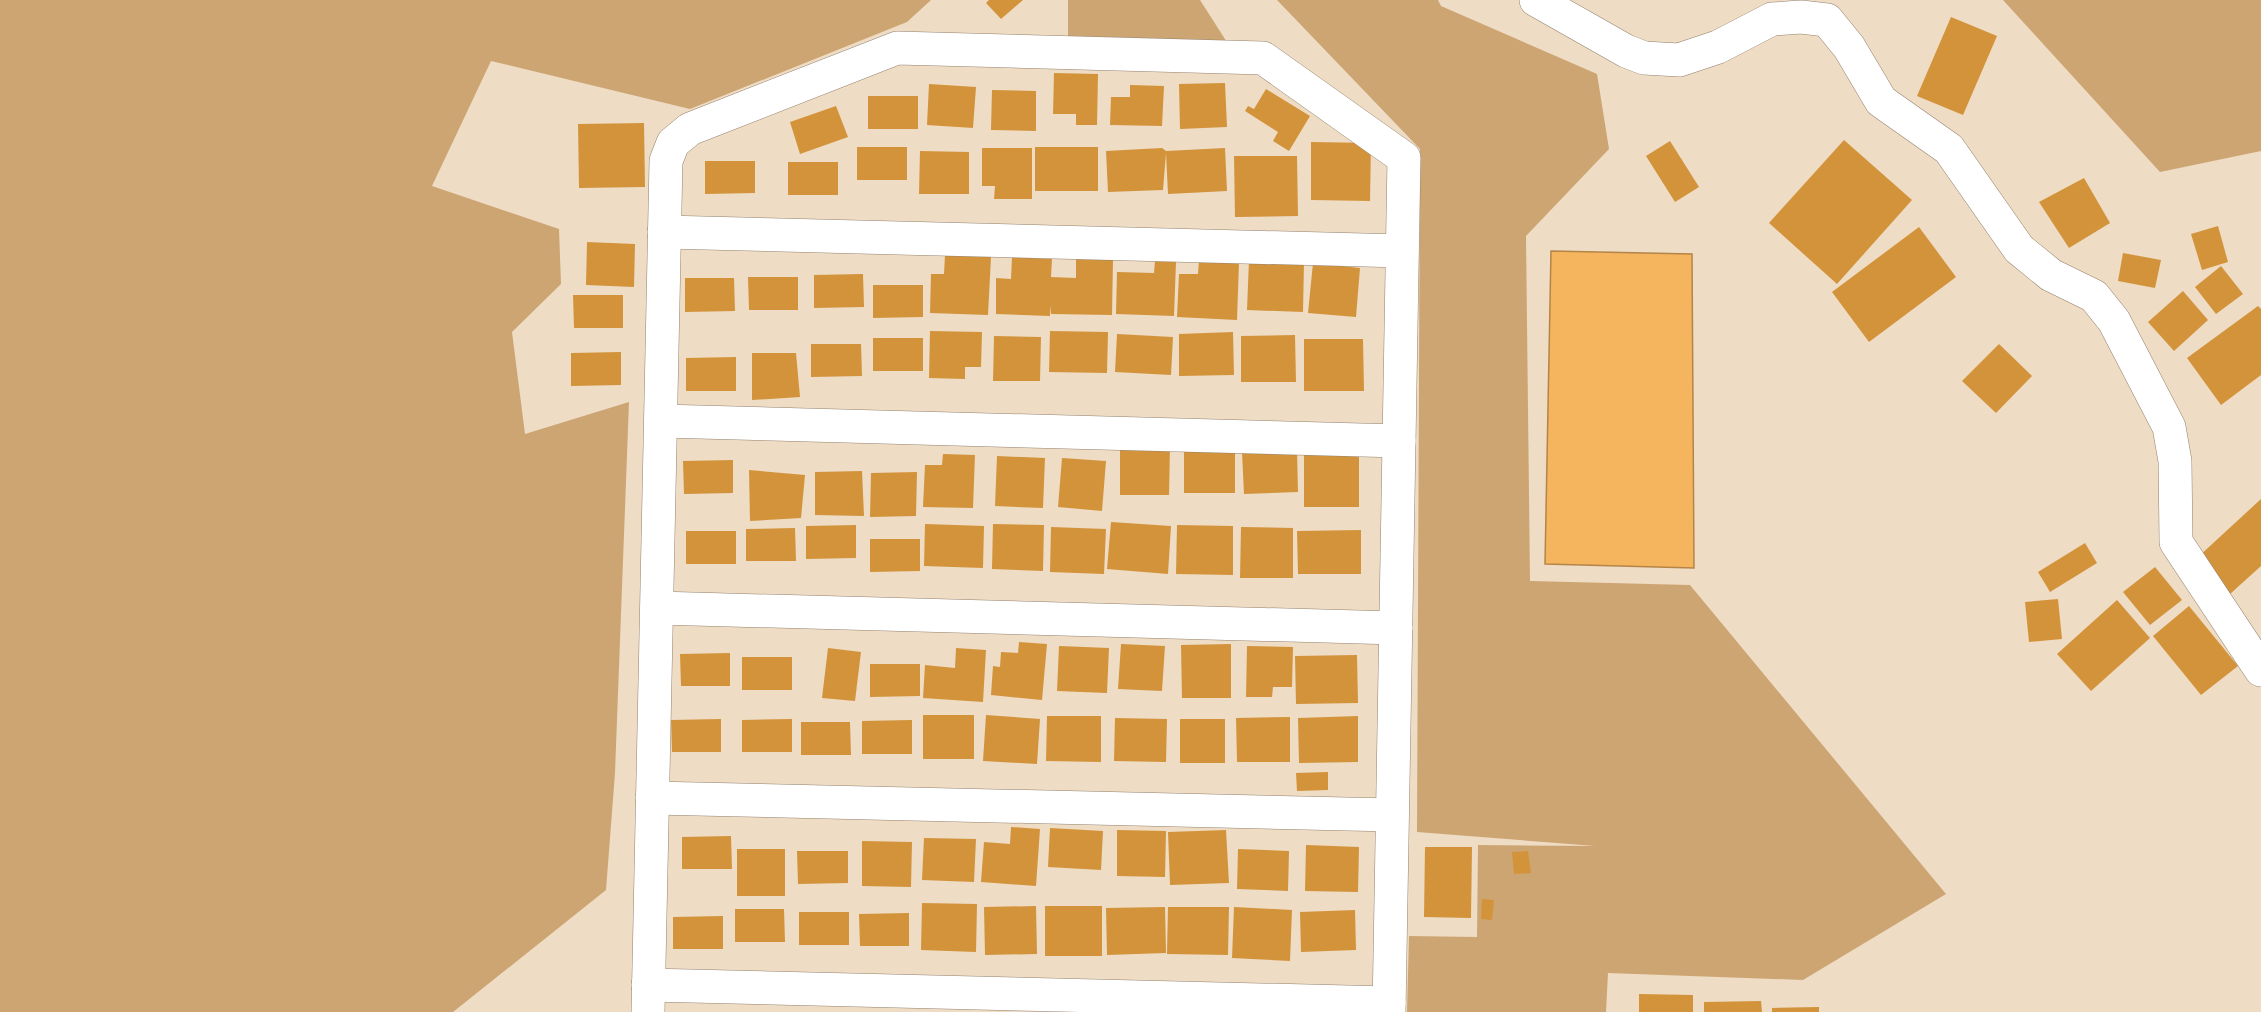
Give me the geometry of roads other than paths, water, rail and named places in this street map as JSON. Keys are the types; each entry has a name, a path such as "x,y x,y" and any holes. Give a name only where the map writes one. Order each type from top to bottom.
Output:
{"street":[{"path":"1536,0 1626,51 1644,58 1680,60 1718,47 1772,19 1802,16 1827,20 1849,47 1881,101 1949,149 2019,249 2051,275 2094,296 2114,321 2169,427 2175,461 2176,542 2261,670"},
{"path":"897,48 1263,58 1404,158 1389,1008 648,998 664,232 666,160 673,143 690,129 897,48"},
{"path":"664,232 1402,251"},
{"path":"661,421 1399,441"},
{"path":"657,608 1396,628"},
{"path":"652,798 1392,815"}]}
